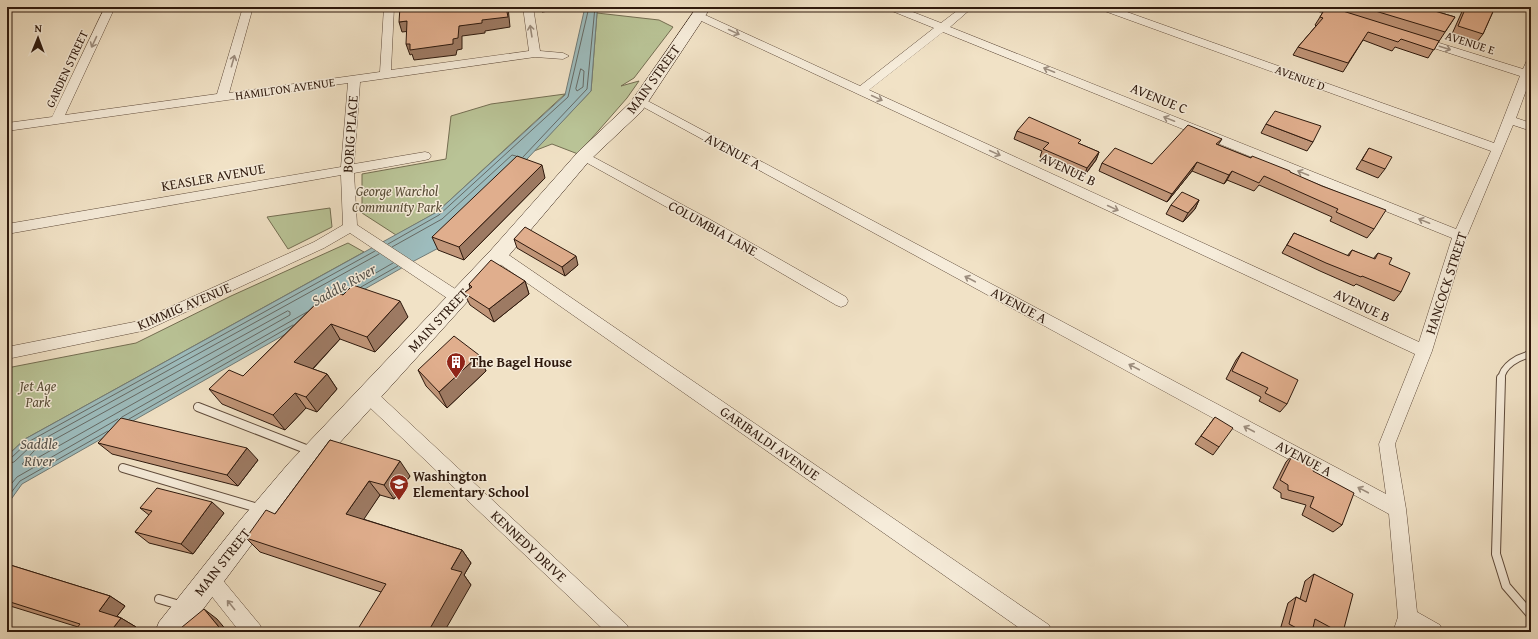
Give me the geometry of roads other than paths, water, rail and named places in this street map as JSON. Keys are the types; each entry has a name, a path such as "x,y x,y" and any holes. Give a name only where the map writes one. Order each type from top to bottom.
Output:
{"street":[{"name":"GARDEN STREET","path":"57,120 110,7"},
{"path":"222,98 248,7"},
{"path":"385,75 389,7"},
{"path":"528,7 535,54"},
{"name":"AVENUE C","path":"891,7 1460,236"},
{"path":"861,91 968,7"},
{"name":"AVENUE D","path":"1103,7 1498,149"},
{"path":"1314,7 1352,19"},
{"name":"AVENUE B","path":"702,11 861,91 1424,351"},
{"name":"MAIN STREET","path":"169,632 209,578 264,510 315,452 498,255 584,156 636,107 702,11"},
{"name":"AVENUE E","path":"1405,36 1529,68"},
{"name":"HAMILTON AVENUE","path":"7,127 535,54 563,56"},
{"name":"HANCOCK STREET","path":"1406,625 1397,509 1387,444 1424,351 1460,236 1498,149 1529,68"},
{"name":"BORIG PLACE","path":"350,227 347,169 354,79"},
{"name":"AVENUE A","path":"640,101 1397,509"},
{"path":"1508,120 1531,127"},
{"name":"KEASLER AVENUE","path":"7,229 425,156"},
{"name":"COLUMBIA LANE","path":"584,156 704,222 841,301"},
{"path":"350,227 458,298"},
{"name":"KIMMIG AVENUE","path":"7,353 142,326 319,245 350,227"},
{"name":"GARIBALDI AVENUE","path":"498,255 1042,632"},
{"name":"KENNEDY DRIVE","path":"368,395 620,632"},
{"path":"209,578 253,632"},
{"path":"1406,625 1433,632"}],"lane":[{"path":"1531,354 1509,363 1501,376 1496,554 1506,586 1531,615"},
{"path":"198,407 315,452"},
{"path":"123,468 264,510"},
{"path":"159,599 187,607"}],"water":[{"name":"Saddle River","path":"585,7 599,7 597,13 591,91 448,243 22,484 7,505 7,456 25,439 437,212 565,95"}],"place":[{"name":"The Bagel House","path":"456,379"},
{"name":"Washington Elementary School","path":"399,501"}],"park label":[{"name":"George Warchol Community Park","path":"397,200"},
{"name":"Jet Age Park","path":"38,394"}]}
